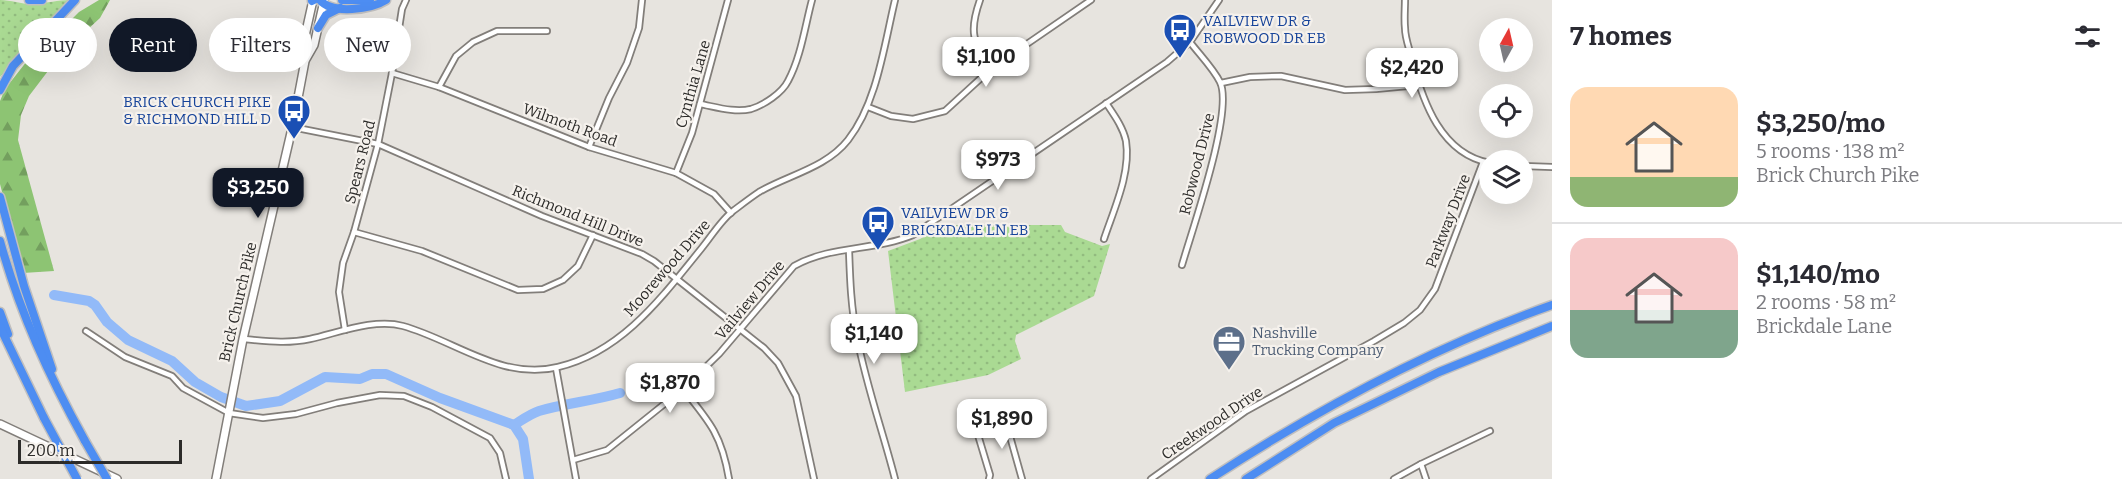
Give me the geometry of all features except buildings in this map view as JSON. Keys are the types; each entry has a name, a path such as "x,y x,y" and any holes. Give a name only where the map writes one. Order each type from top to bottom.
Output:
{"highway":[{"path":"29,0 42,0"},
{"path":"0,90 13,66 75,0"},
{"path":"318,1 370,0"},
{"path":"344,2 365,8 386,0"},
{"path":"318,28 326,15 344,2"},
{"path":"0,197 24,286 64,404"},
{"path":"0,241 27,324 46,368 107,479"},
{"path":"1210,479 1298,423 1388,374 1506,322 1552,305"},
{"path":"0,312 23,372"},
{"path":"1245,479 1334,423 1439,372 1552,326"},
{"path":"0,327 44,418 77,479"}],"main road":[{"name":"Brick Church Pike","path":"312,49 318,28 318,1"},
{"name":"Brick Church Pike","path":"312,18 318,1"},
{"name":"Brick Church Pike","path":"216,479 243,339 303,72"},
{"path":"0,424 117,479"}],"street":[{"name":"Spears Road","path":"345,330 339,292 343,263 354,232 378,144 402,9 406,0"},
{"path":"589,147 609,98 627,63 639,28 642,0"},
{"name":"Cynthia Lane","path":"676,173 692,134 728,0"},
{"path":"700,104 729,110 750,109 770,99 788,82 797,58 812,0"},
{"name":"Moorewood Drive","path":"243,339 281,343 310,339 370,325 402,326 500,365 530,370 556,368 585,359 612,343 635,325 678,278 730,213 759,192 828,159 847,141 868,107 895,0"},
{"path":"980,0 974,19 973,37 979,51 992,68"},
{"path":"868,107 891,116 913,119 945,111 992,68 1091,0"},
{"name":"Vailview Drive","path":"573,460 607,450 683,389 719,354 782,277 794,266 810,257 826,252 895,243 913,235 1167,62 1190,42 1219,0"},
{"path":"1405,0 1405,30 1418,85 1427,107 1444,135 1461,151 1479,160"},
{"path":"439,87 456,56 473,42 497,31 547,31"},
{"path":"1190,42 1221,83 1250,77 1281,76 1345,90 1376,90 1418,85"},
{"name":"Wilmoth Road","path":"392,73 439,87 589,147 676,173 714,194 730,213"},
{"name":"Robwood Drive","path":"1182,265 1220,132 1224,107 1221,83"},
{"path":"1104,239 1124,176 1126,158 1125,141 1120,126 1106,103"},
{"name":"Richmond Hill Drive","path":"292,127 378,144 542,216 642,254 678,278 764,348 778,363 796,396 814,479"},
{"path":"1533,166 1552,167"},
{"name":"Parkway Drive","path":"1435,289 1479,173"},
{"path":"354,232 422,251 518,290 543,289 563,280 578,266 592,235"},
{"path":"849,250 856,335 895,479"},
{"name":"Creekwood Drive","path":"1151,479 1246,411 1404,323 1420,310 1435,289"},
{"path":"86,331 125,357 171,376 183,388 229,411 263,418 296,414 380,395 404,396 432,407 490,438 500,453 506,479"},
{"path":"556,368 576,479"},
{"path":"683,389 708,420 719,441 725,453 729,479"},
{"path":"989,479 990,475 975,425 1004,415 1022,479"},
{"path":"1394,479 1490,431"},
{"path":"1421,464 1426,479"}],"green space":[{"path":"0,0 31,4 70,0 54,18 18,18 18,57 0,77"},
{"path":"99,0 110,0 97,21 97,18 73,18"},
{"path":"18,72 47,72 29,96 21,115 18,140 54,271 23,273 0,184 0,101 5,89"},
{"path":"946,225 1061,225 1065,232 1102,246 1110,244 1094,296 1016,335 1015,341 1021,359 988,375 905,392 888,251 920,239"}],"waterway":[{"path":"54,295 89,301 95,305 107,322 128,340 172,361 195,382 221,397 246,406 280,401 325,377 360,379 372,374 386,374 440,398 514,425 523,439 529,479"},
{"path":"514,425 539,411 620,393"}],"place":[{"name":"VAILVIEW DR & ROBWOOD DR EB","path":"1180,59"},
{"name":"BRICK CHURCH PIKE & RICHMOND HILL D","path":"294,140"},
{"name":"VAILVIEW DR & BRICKDALE LN EB","path":"878,251"},
{"name":"Nashville Trucking Company","path":"1229,371"}]}
